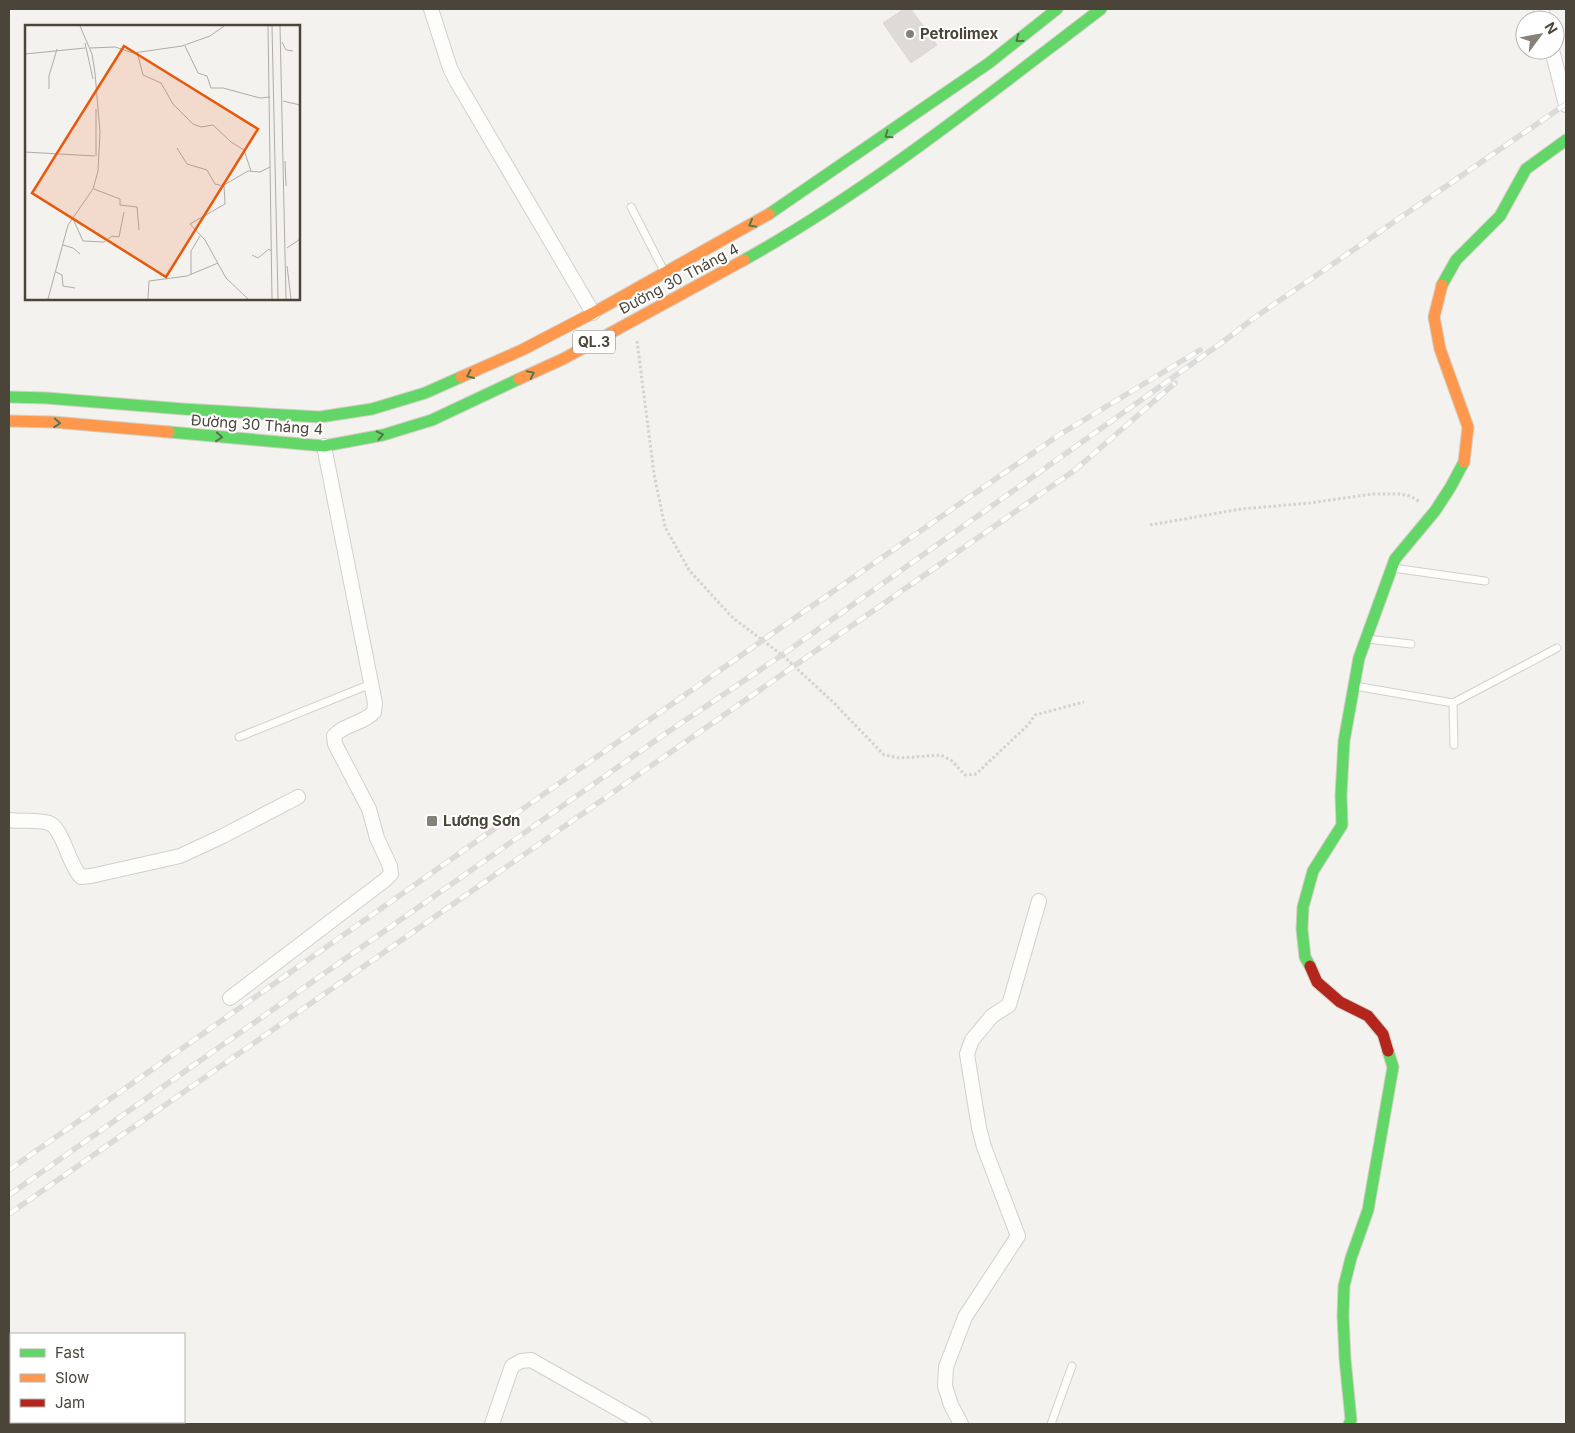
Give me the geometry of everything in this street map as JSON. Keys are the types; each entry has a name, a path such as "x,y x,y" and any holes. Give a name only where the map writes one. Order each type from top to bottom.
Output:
{"main road":[{"name":"Đường 30 Tháng 4","path":"9,421 383,435 432,420 563,359 679,298 793,233 912,152 996,73 1057,9"},
{"name":"Đường 30 Tháng 4","path":"9,397 46,398 183,409 322,432 372,409 424,394 469,375 593,313 777,210 896,129 996,73 1101,9"},
{"path":"1349,1424 1352,1420 1345,1359 1343,1325 1344,1286 1368,1210 1393,1067 1383,1034 1368,1016 1340,1002 1317,982 1305,957 1302,929 1303,906 1313,871 1342,825 1340,795 1344,741 1359,658 1396,559 1435,511 1465,459 1468,427 1440,349 1434,317 1443,282 1456,260 1500,216 1526,169 1566,140"}],"street":[{"path":"431,9 456,82 593,313"},
{"path":"1555,60 1566,105"},
{"path":"230,998 391,874 390,866 377,838 369,809 336,744 334,736 339,730 368,718 374,712 375,702 322,432"},
{"path":"9,820 51,824 58,830 75,871 81,877 180,856 298,797"},
{"path":"961,1424 951,1405 945,1386 946,1367 965,1317 1018,1236 984,1146 979,1128 967,1054 972,1040 992,1016 1009,1006 1039,901"},
{"path":"492,1424 512,1366 520,1361 531,1360 644,1424"}],"lane":[{"path":"631,207 664,272"},
{"path":"1392,568 1484,581"},
{"path":"1366,639 1411,644"},
{"path":"1354,685 1454,703 1557,648"},
{"path":"239,737 371,684"},
{"path":"1454,703 1454,745"},
{"path":"1051,1424 1072,1366"}],"path":[{"path":"634,320 654,474 665,527 689,570 732,618 782,655 833,702 884,755 899,758 941,756 952,761 965,775 976,774 1028,725 1036,715 1084,702"},
{"path":"1150,526 1241,509 1372,494 1410,496 1435,511"}],"building":[{"name":"Petrolimex","path":"904,9 911,9 937,45 911,63 883,23"}],"railway":[{"path":"9,1195 662,736 782,655 1254,318 1566,104"},
{"path":"9,1170 763,640 1059,435 1200,350"},
{"path":"9,1214 1075,470 1175,383"}],"traffic: fast":[{"path":"769,214 989,63 1057,9"},
{"path":"744,260 882,173 1101,9"},
{"path":"1442,285 1456,260 1500,216 1526,169 1566,140"},
{"path":"9,397 320,417 372,409 425,393 461,377"},
{"path":"169,432 324,446 383,435 432,420 519,379"},
{"path":"1310,966 1305,957 1302,929 1303,907 1313,871 1342,825 1341,795 1344,741 1359,658 1395,559 1435,511 1464,462"},
{"path":"1349,1424 1351,1420 1345,1359 1344,1286 1351,1258 1368,1210 1393,1067 1388,1051"}],"traffic: slow":[{"path":"461,377 522,350 593,313 769,214"},
{"path":"519,379 563,359 744,260"},
{"path":"1442,285 1434,317 1440,349 1468,427 1464,462"},
{"path":"9,421 53,422 169,432"}],"traffic: jam":[{"path":"1310,966 1317,982 1340,1002 1368,1016 1383,1034 1388,1051"}],"place":[{"name":"Petrolimex","path":"910,34"},
{"name":"Lương Sơn","path":"432,821"}]}
